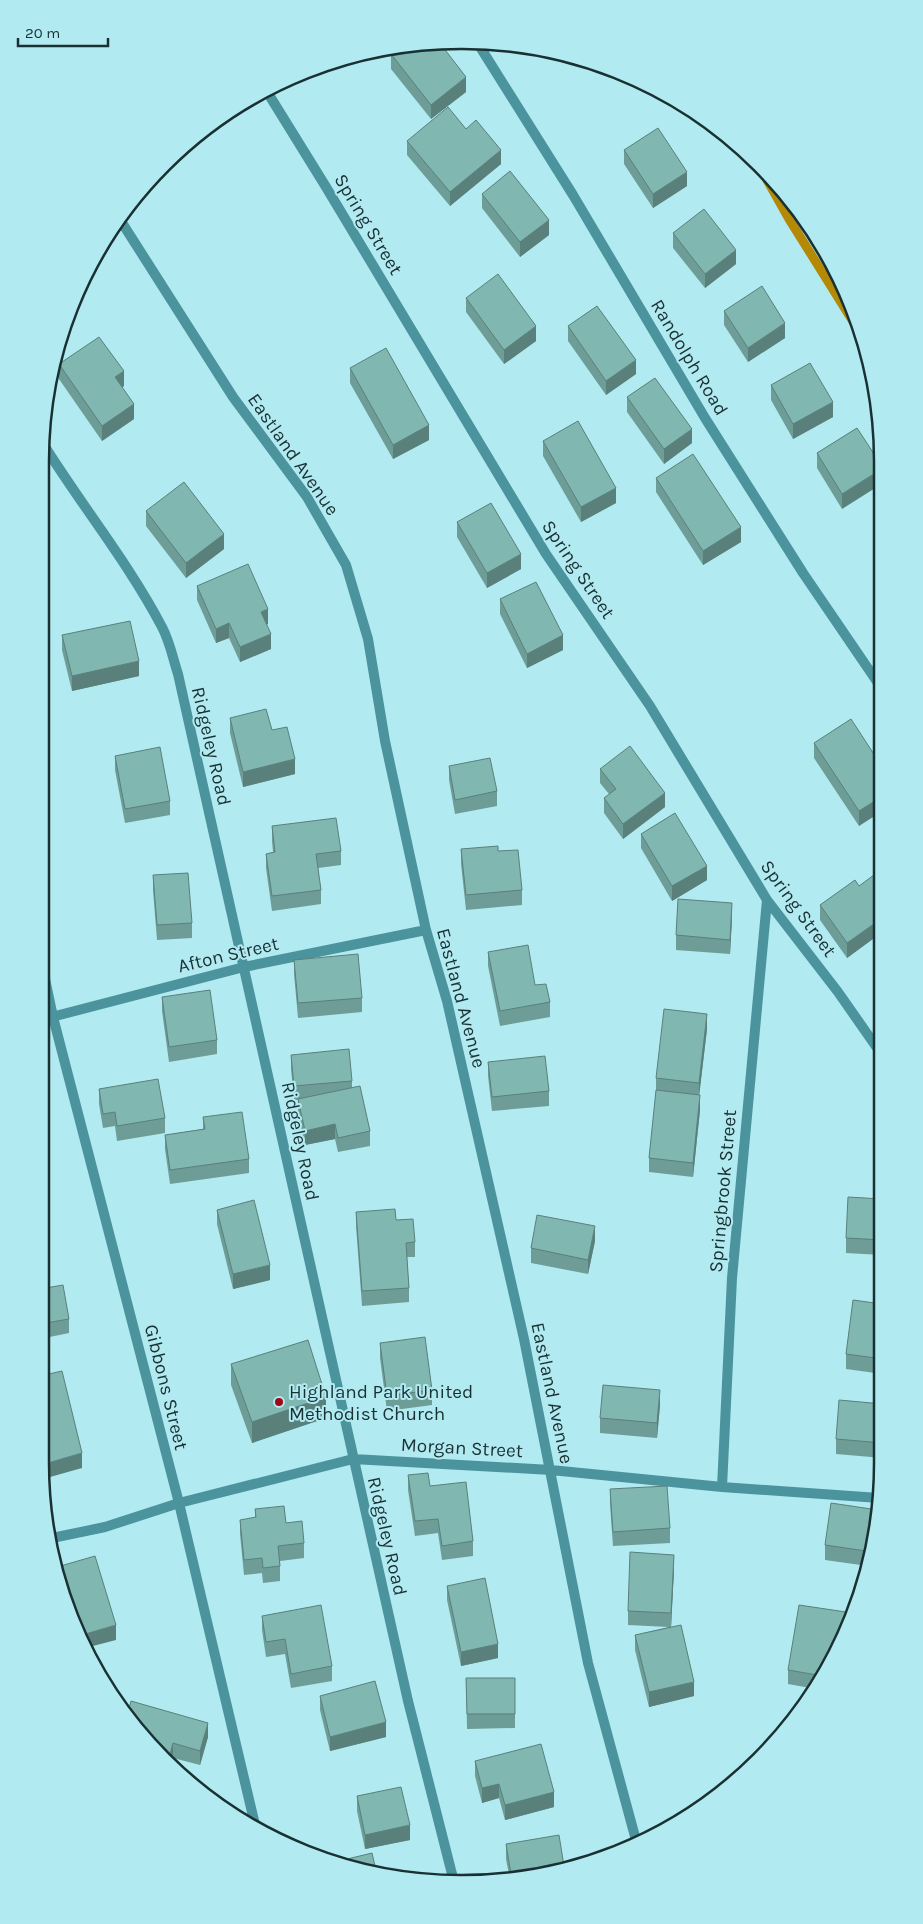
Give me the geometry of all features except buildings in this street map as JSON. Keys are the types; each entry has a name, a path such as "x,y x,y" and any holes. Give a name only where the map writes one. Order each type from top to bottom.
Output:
{"street":[{"name":"Randolph Road","path":"482,50 573,195 705,418 803,573 874,677"},
{"name":"Spring Street","path":"270,96 546,554 650,706 767,900 838,992 874,1044"},
{"name":"Eastland Avenue","path":"123,225 232,397 307,497 346,565 368,639 385,741 426,930 448,1001 552,1470 588,1663 635,1837"},
{"name":"Ridgeley Road","path":"49,454 70,487 130,571 164,629 178,674 408,1701 452,1875"},
{"name":"Springbrook Street","path":"722,1487 732,1278 767,900"},
{"name":"Afton Street","path":"49,1018 244,966 426,930"},
{"name":"Gibbons Street","path":"49,995 179,1503 254,1819"},
{"name":"Morgan Street","path":"56,1537 105,1527 179,1503 353,1459 552,1470 722,1487 872,1497"}],"waterway":[{"path":"772,190 844,307"}],"place":[{"name":"Highland Park United Methodist Church","path":"279,1402"}]}
